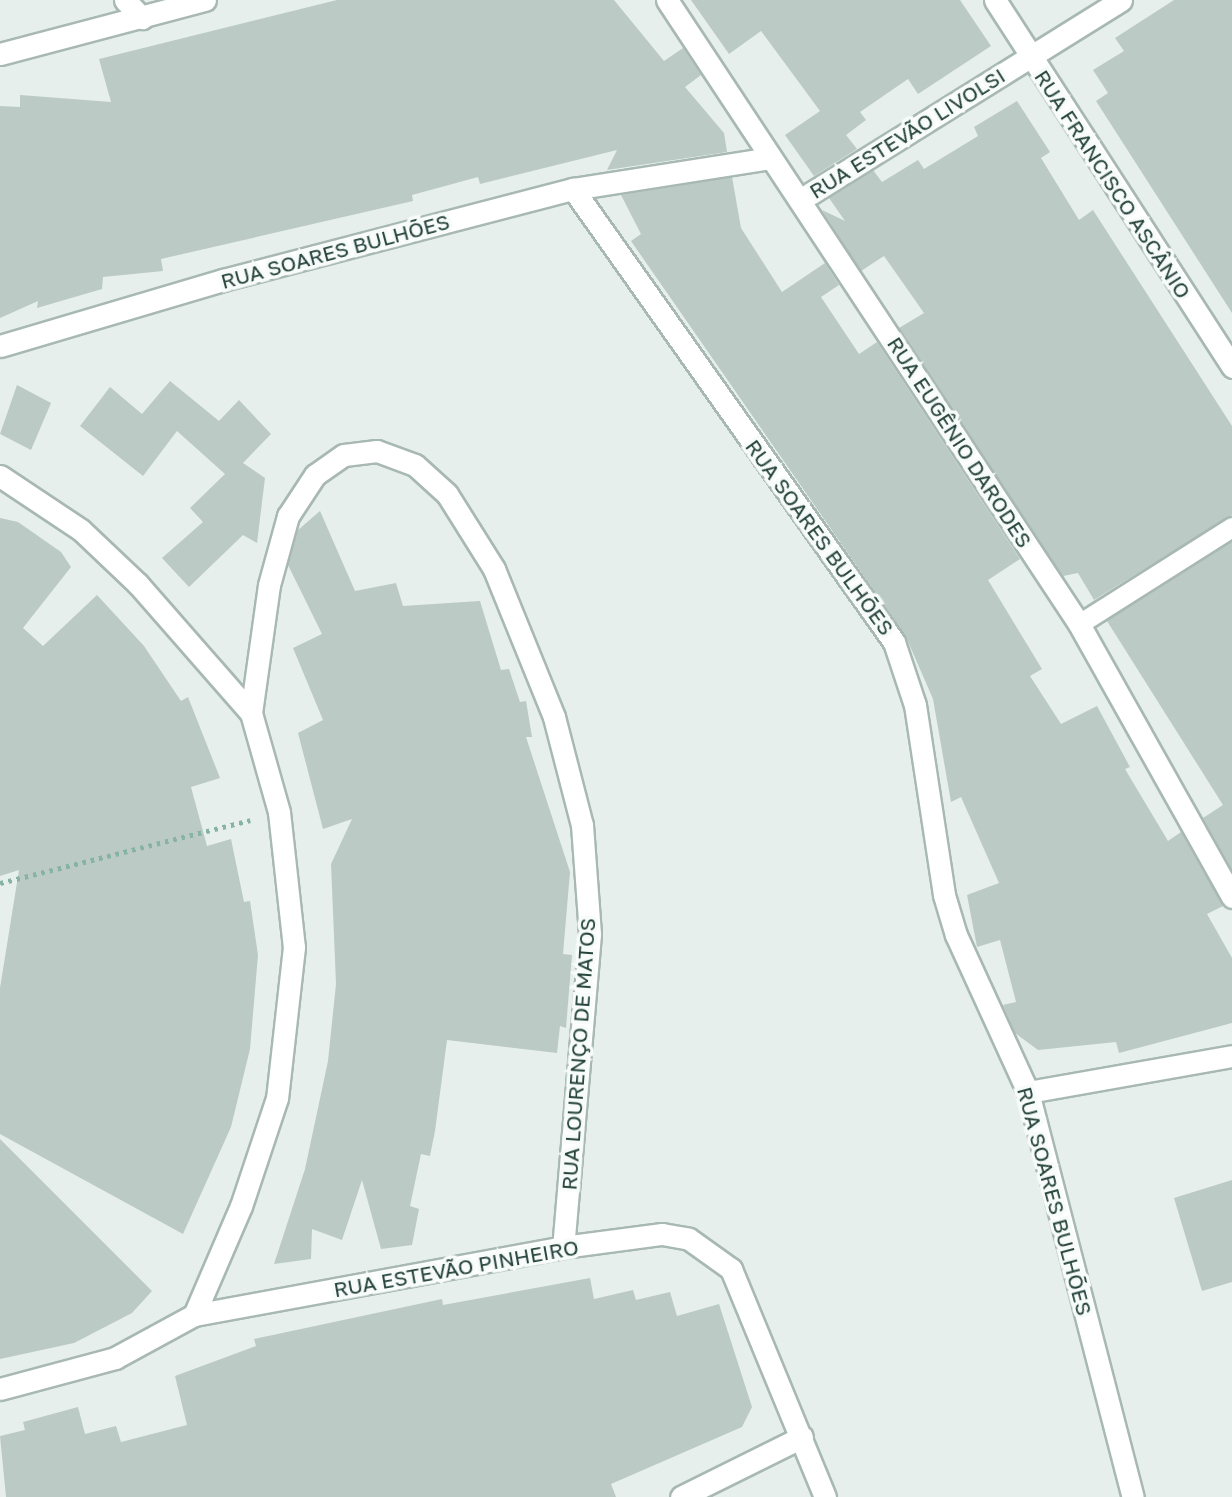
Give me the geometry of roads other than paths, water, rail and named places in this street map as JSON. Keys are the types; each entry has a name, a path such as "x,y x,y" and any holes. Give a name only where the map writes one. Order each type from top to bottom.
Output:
{"street":[{"path":"125,0 142,18"},
{"path":"0,54 205,0"},
{"name":"RUA EUGÊNIO DARODES","path":"667,0 1079,624 1232,897"},
{"name":"RUA FRANCISCO ASCÂNIO","path":"995,0 1232,368"},
{"name":"RUA ESTEVÃO LIVOLSI","path":"800,200 1121,0"},
{"path":"573,189 771,158"},
{"name":"RUA SOARES BULHÕES","path":"0,346 223,280 573,189 894,642 915,705 956,935 1028,1092 1133,1497"},
{"name":"RUA LOURENÇO DE MATOS","path":"251,713 270,584 288,516 301,496 315,475 344,455 377,451 415,465 447,494 494,569 554,717 582,825 590,934 563,1247"},
{"path":"0,476 81,530 138,583 251,713 279,812 294,947 277,1098 241,1206 194,1315"},
{"path":"1028,1092 1232,1056"},
{"name":"RUA ESTEVÃO PINHEIRO","path":"0,1389 116,1358 194,1315 563,1247 662,1234 717,1254 748,1302 802,1437"},
{"path":"681,1497 802,1437 825,1497"}],"lane":[{"path":"1079,624 1232,527"}]}
